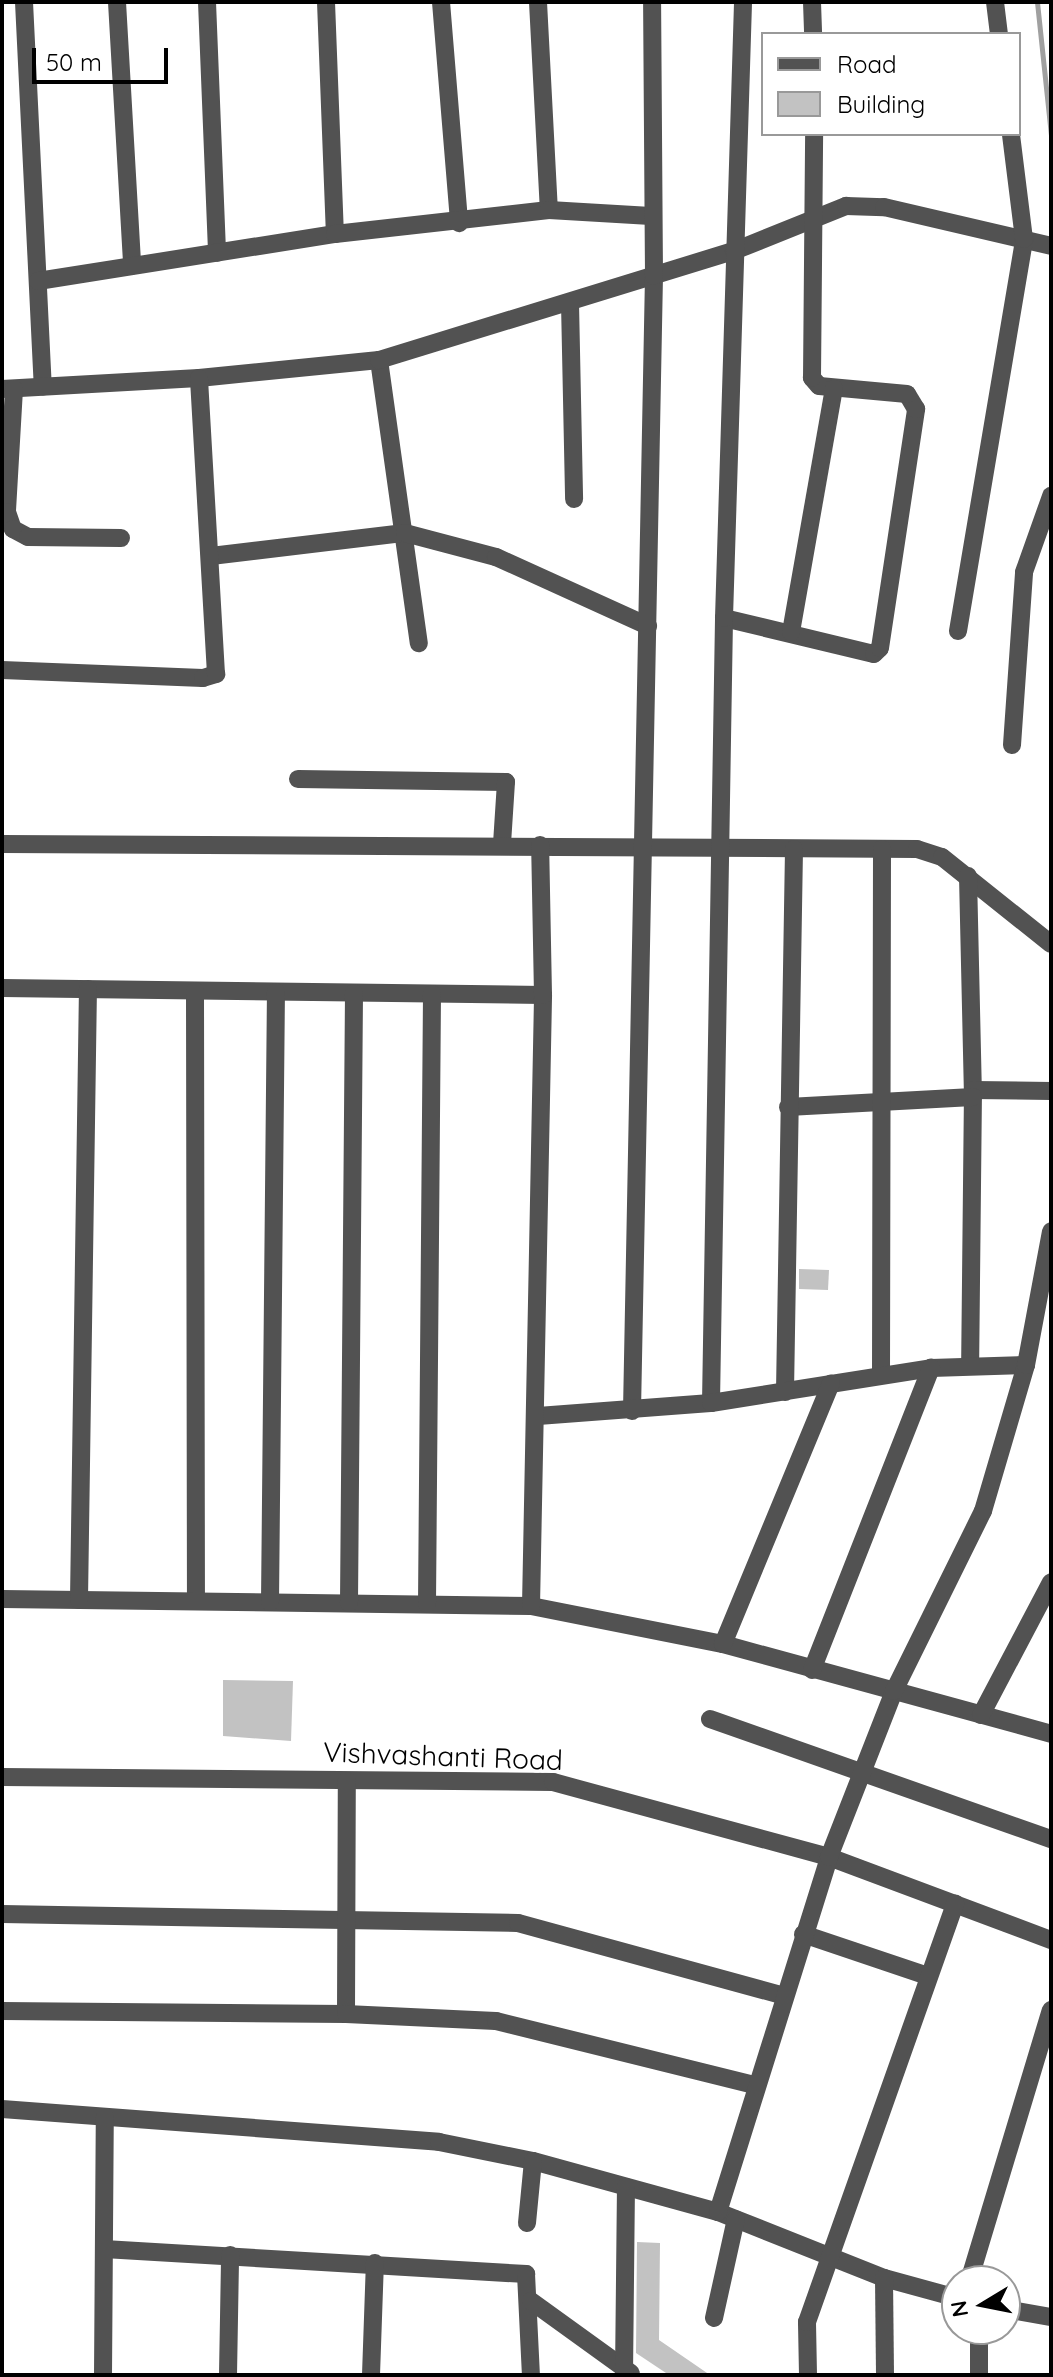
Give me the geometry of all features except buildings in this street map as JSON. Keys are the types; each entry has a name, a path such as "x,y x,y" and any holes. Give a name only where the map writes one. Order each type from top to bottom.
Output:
{"street":[{"path":"24,2 43,387"},
{"path":"117,2 132,266"},
{"path":"207,2 217,253"},
{"path":"326,2 335,234"},
{"path":"441,2 459,223"},
{"path":"538,2 549,210"},
{"path":"632,1411 654,276 651,216 652,2"},
{"path":"711,1403 724,618 743,2"},
{"path":"812,2 813,32"},
{"path":"995,2 999,32"},
{"path":"724,618 874,654 880,648 916,409 907,394 834,389 819,386 812,378 814,136"},
{"path":"958,631 1024,239 1011,136"},
{"path":"121,538 28,537 13,529 7,512 8,389 199,378 379,360 734,251 861,204 1051,246"},
{"path":"38,281 335,234 459,223 549,210 651,216"},
{"path":"570,303 574,499"},
{"path":"379,360 419,643"},
{"path":"2,670 203,678 216,674 199,378"},
{"path":"791,632 834,389"},
{"path":"1012,745 1024,572 1051,496"},
{"path":"211,556 405,533 496,557 648,626"},
{"path":"298,779 506,782 502,844"},
{"path":"2,844 502,844 917,849 942,857 1051,944"},
{"path":"531,1606 538,1416 543,995 540,845"},
{"path":"785,1392 794,849"},
{"path":"881,1375 882,849"},
{"path":"968,876 973,1093 970,1365"},
{"path":"2,988 543,995"},
{"path":"79,1600 88,989"},
{"path":"195,991 196,1601"},
{"path":"270,1602 276,992"},
{"path":"349,1603 354,993"},
{"path":"427,1604 432,994"},
{"path":"788,1107 973,1093 1051,1091"},
{"path":"718,2212 755,2085 829,1857 894,1691 983,1511 1026,1365 1046,1279 1051,1231"},
{"path":"538,1416 711,1403 931,1368 1026,1365"},
{"path":"812,1670 931,1368"},
{"path":"723,1644 831,1383"},
{"path":"981,1715 1051,1582"},
{"path":"2,1599 531,1606 723,1644 1051,1734"},
{"path":"710,1719 863,1776 1051,1839"},
{"name":"Vishvashanti Road","path":"2,1777 553,1782 829,1857 1051,1940"},
{"path":"346,2014 349,1919 347,1781"},
{"path":"808,2375 807,2322 955,1903"},
{"path":"2,1914 518,1923 784,1996"},
{"path":"803,1934 928,1976"},
{"path":"974,2265 1051,2010"},
{"path":"2,2011 346,2014 496,2021 755,2085"},
{"path":"2,2109 439,2142 533,2161 718,2212 831,2254 884,2278 941,2294"},
{"path":"103,2375 105,2117"},
{"path":"527,2223 533,2161"},
{"path":"626,2187 627,2373"},
{"path":"714,2318 736,2219"},
{"path":"104,2249 526,2274 531,2301 531,2375"},
{"path":"228,2375 230,2255"},
{"path":"371,2375 375,2263"},
{"path":"884,2278 885,2375"},
{"path":"531,2301 627,2373"},
{"path":"1021,2312 1051,2317"},
{"path":"979,2345 979,2375"}],"waterway":[{"path":"1037,2 1051,135"}]}
